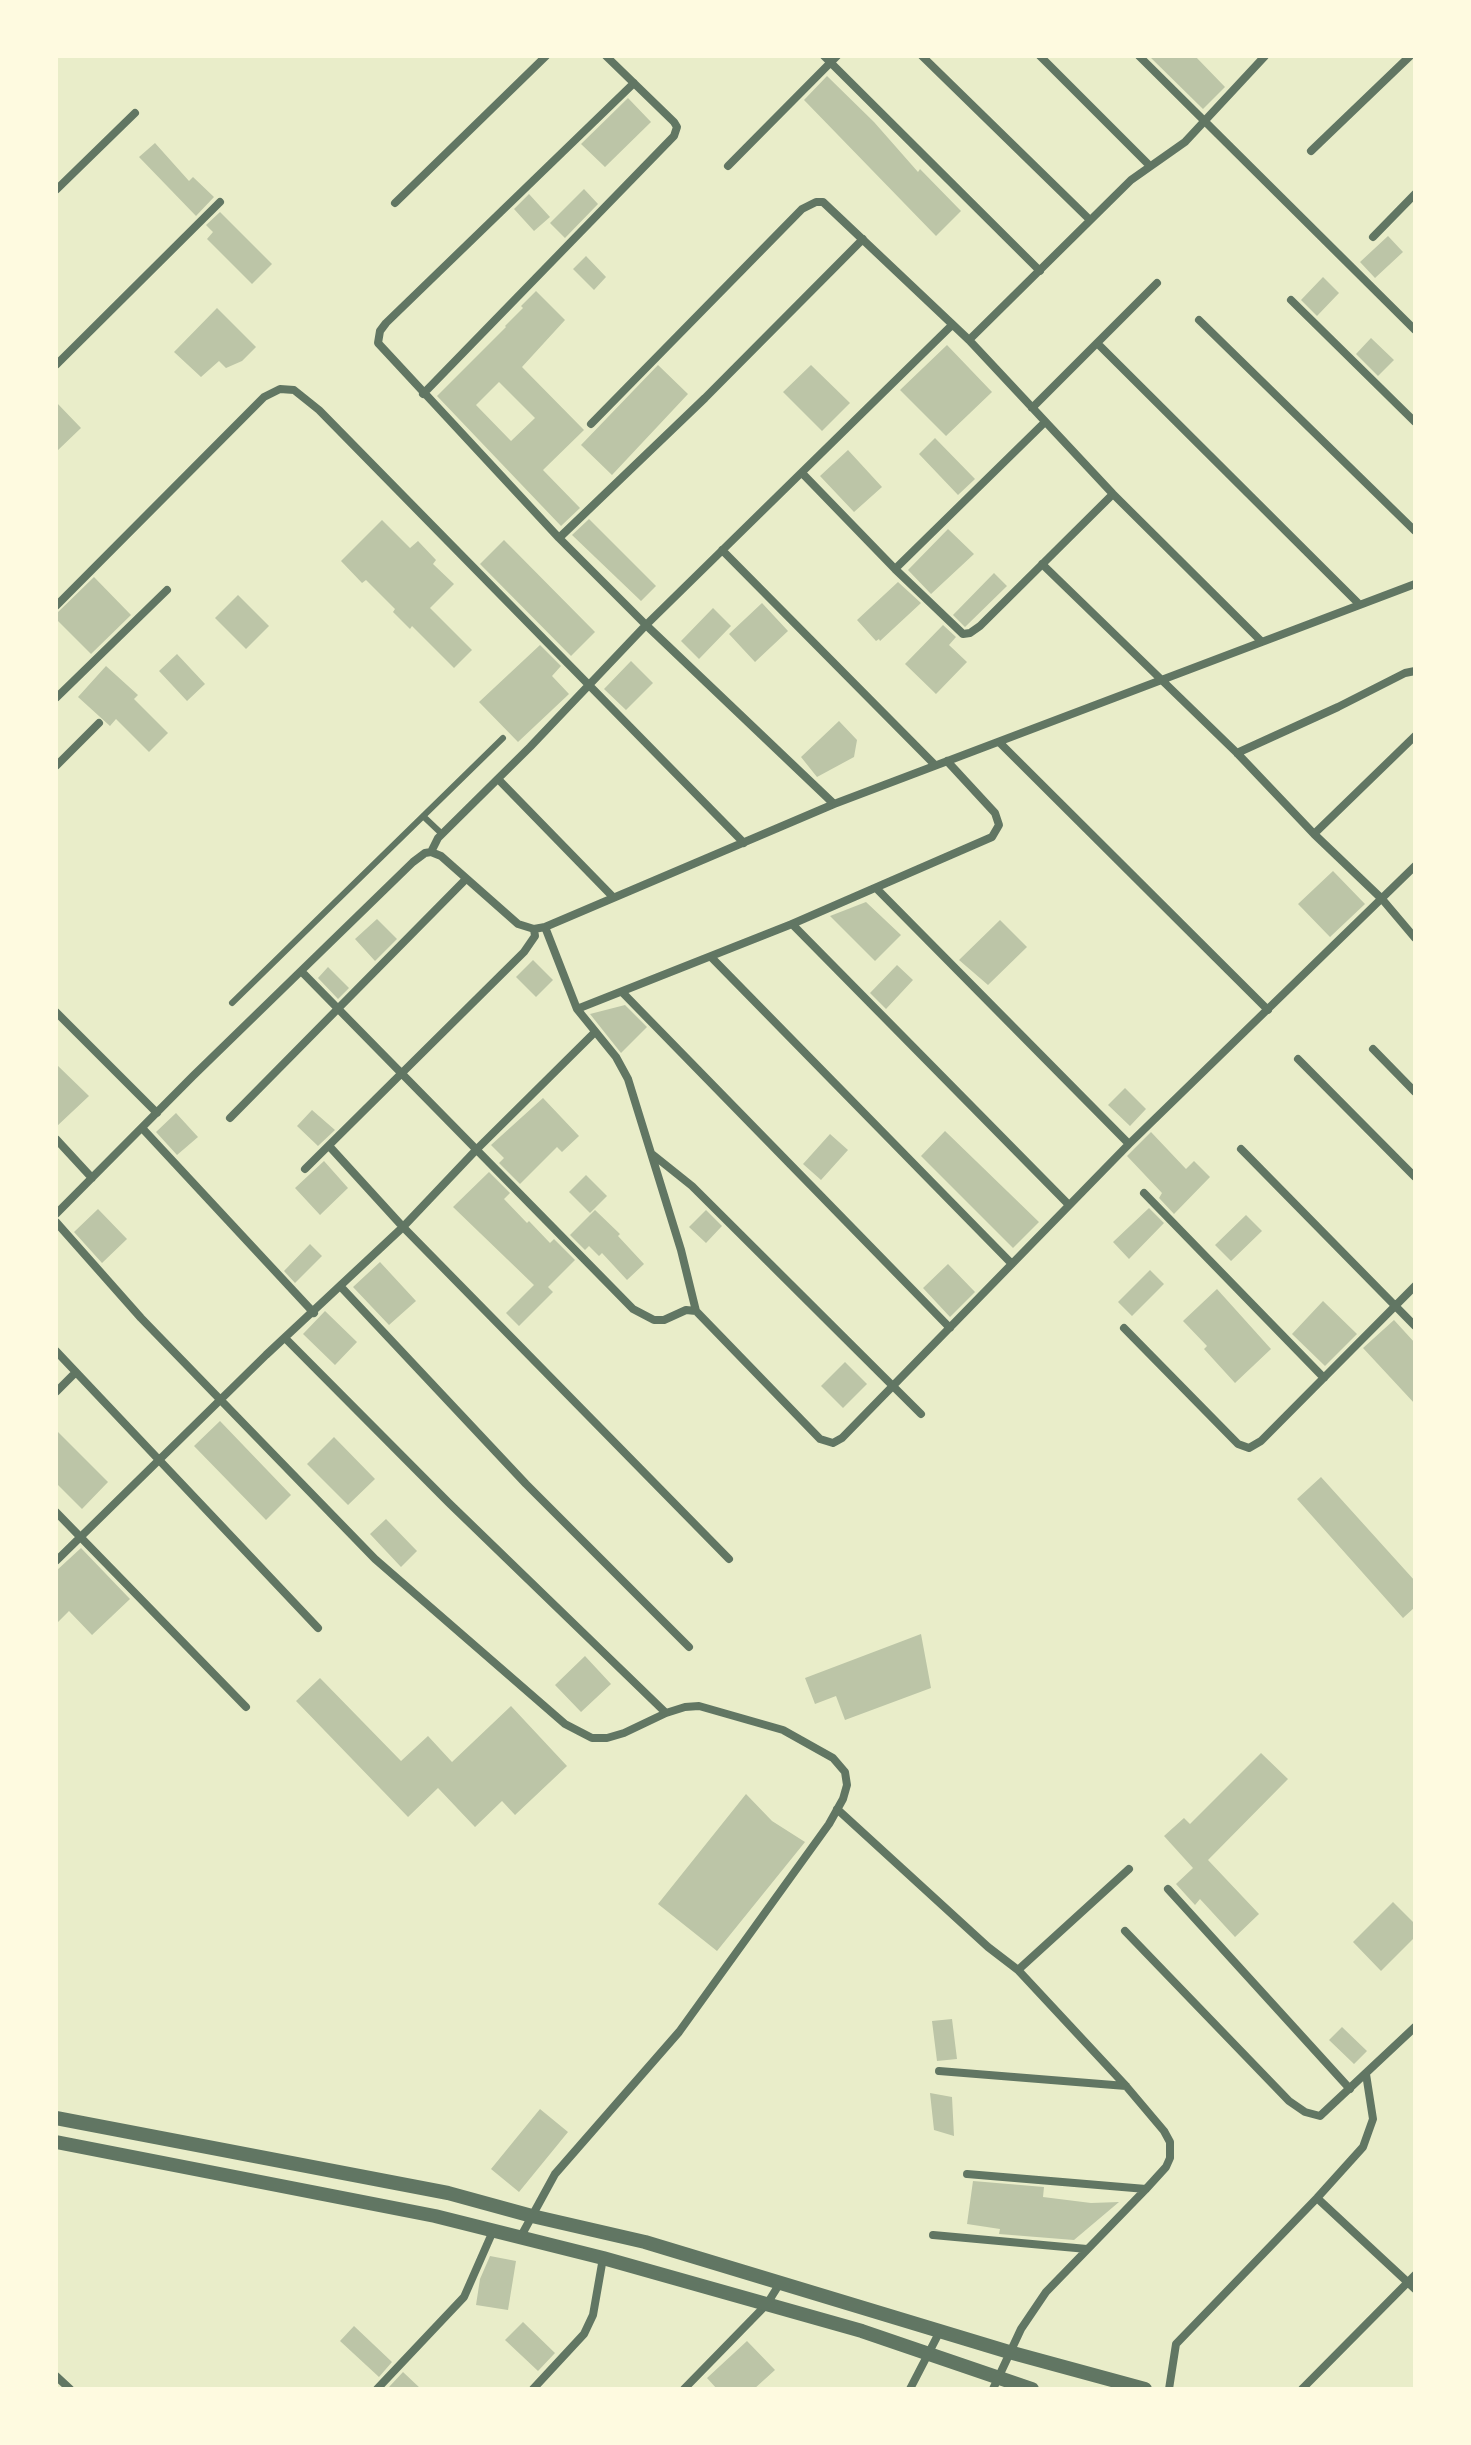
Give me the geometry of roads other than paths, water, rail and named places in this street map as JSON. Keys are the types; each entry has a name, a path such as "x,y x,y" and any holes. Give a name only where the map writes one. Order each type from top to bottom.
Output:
{"street":[{"path":"395,203 546,56"},
{"path":"423,394 674,136 677,127 674,122 606,56"},
{"path":"922,56 1090,220"},
{"path":"1040,56 1150,166"},
{"path":"1139,56 1415,330"},
{"path":"969,340 1131,180 1173,152 1265,56"},
{"path":"1311,151 1410,56"},
{"path":"728,166 830,58 1040,271"},
{"path":"634,83 455,254 380,331 378,343 559,538 834,804"},
{"path":"56,190 135,113"},
{"path":"1373,237 1415,194"},
{"path":"56,365 220,202"},
{"path":"591,424 807,205 823,202 969,340 1113,494 1261,641"},
{"path":"559,538 705,398 863,239"},
{"path":"1032,408 1157,283"},
{"path":"1291,300 1415,422"},
{"path":"1199,320 1415,531"},
{"path":"56,1214 413,862 431,852 442,834 590,686 646,625 951,326"},
{"path":"1098,344 1359,604"},
{"path":"56,606 264,397 280,389 294,390 319,410 744,843"},
{"path":"895,569 1045,422"},
{"path":"802,473 963,634 980,626 1113,494"},
{"path":"722,550 935,765"},
{"path":"1042,564 1237,753 1314,834 1382,899 1415,938"},
{"path":"431,852 441,856 518,924 534,929 545,927 834,804 1415,584"},
{"path":"56,698 167,590"},
{"path":"1237,753 1415,671"},
{"path":"56,766 99,723"},
{"path":"1314,834 1415,736"},
{"path":"999,742 1268,1010"},
{"path":"577,1009 792,924 987,841 997,832 999,825 995,813 947,761"},
{"path":"498,779 612,896"},
{"path":"545,927 577,1009 623,1068 687,1270 696,1311 820,1439 833,1443 842,1438 1129,1144 1415,866"},
{"path":"230,1118 466,879"},
{"path":"876,888 1129,1144"},
{"path":"792,924 1069,1205"},
{"path":"305,1169 524,952 535,936 534,929"},
{"path":"711,957 1012,1264"},
{"path":"301,971 633,1309 654,1320 664,1320 686,1310 696,1311"},
{"path":"622,992 950,1328"},
{"path":"56,1012 157,1113"},
{"path":"56,1561 403,1227 594,1033"},
{"path":"1373,1049 1415,1092"},
{"path":"1298,1059 1415,1177"},
{"path":"142,1128 314,1313"},
{"path":"56,1139 92,1178"},
{"path":"330,1147 403,1227 729,1559"},
{"path":"1241,1149 1415,1326"},
{"path":"651,1154 692,1186 921,1414"},
{"path":"1144,1193 1324,1378"},
{"path":"56,1222 141,1318 375,1559 565,1724 592,1738 607,1738 685,1707 718,1710 783,1730 833,1758 845,1772 847,1785 837,1809 766,1914 695,2010 555,2174 520,2238"},
{"path":"1124,1328 1243,1447 1249,1448 1261,1441 1415,1286"},
{"path":"341,1287 526,1484 689,1647"},
{"path":"285,1338 449,1503 666,1713"},
{"path":"56,1351 318,1628"},
{"path":"56,1392 76,1372"},
{"path":"56,1512 246,1707"},
{"path":"837,1809 988,1947 1018,1970 1126,2086 1164,2131 1171,2150 1166,2167 1046,2292 1009,2352 995,2383"},
{"path":"1018,1970 1129,1869"},
{"path":"1168,1889 1350,2089"},
{"path":"1125,1931 1289,2101 1305,2112 1320,2116 1415,2027"},
{"path":"939,2071 1126,2086"},
{"path":"1169,2389 1176,2344 1363,2147 1369,2135 1373,2106 1366,2074"},
{"path":"56,2118 485,2203 645,2242 1009,2352 1145,2389"},
{"path":"56,2142 295,2187 603,2258 928,2354 995,2383 1032,2389"},
{"path":"967,2174 1146,2189"},
{"path":"1302,2389 1413,2282 1317,2198"},
{"path":"377,2389 464,2297 493,2231"},
{"path":"933,2235 1087,2249"},
{"path":"533,2389 584,2334 593,2315 603,2258"},
{"path":"684,2389 767,2304 780,2283"},
{"path":"910,2389 940,2331"},
{"path":"56,2376 70,2389"}],"lane":[{"path":"232,1003 503,738"},
{"path":"423,816 442,834"}]}
